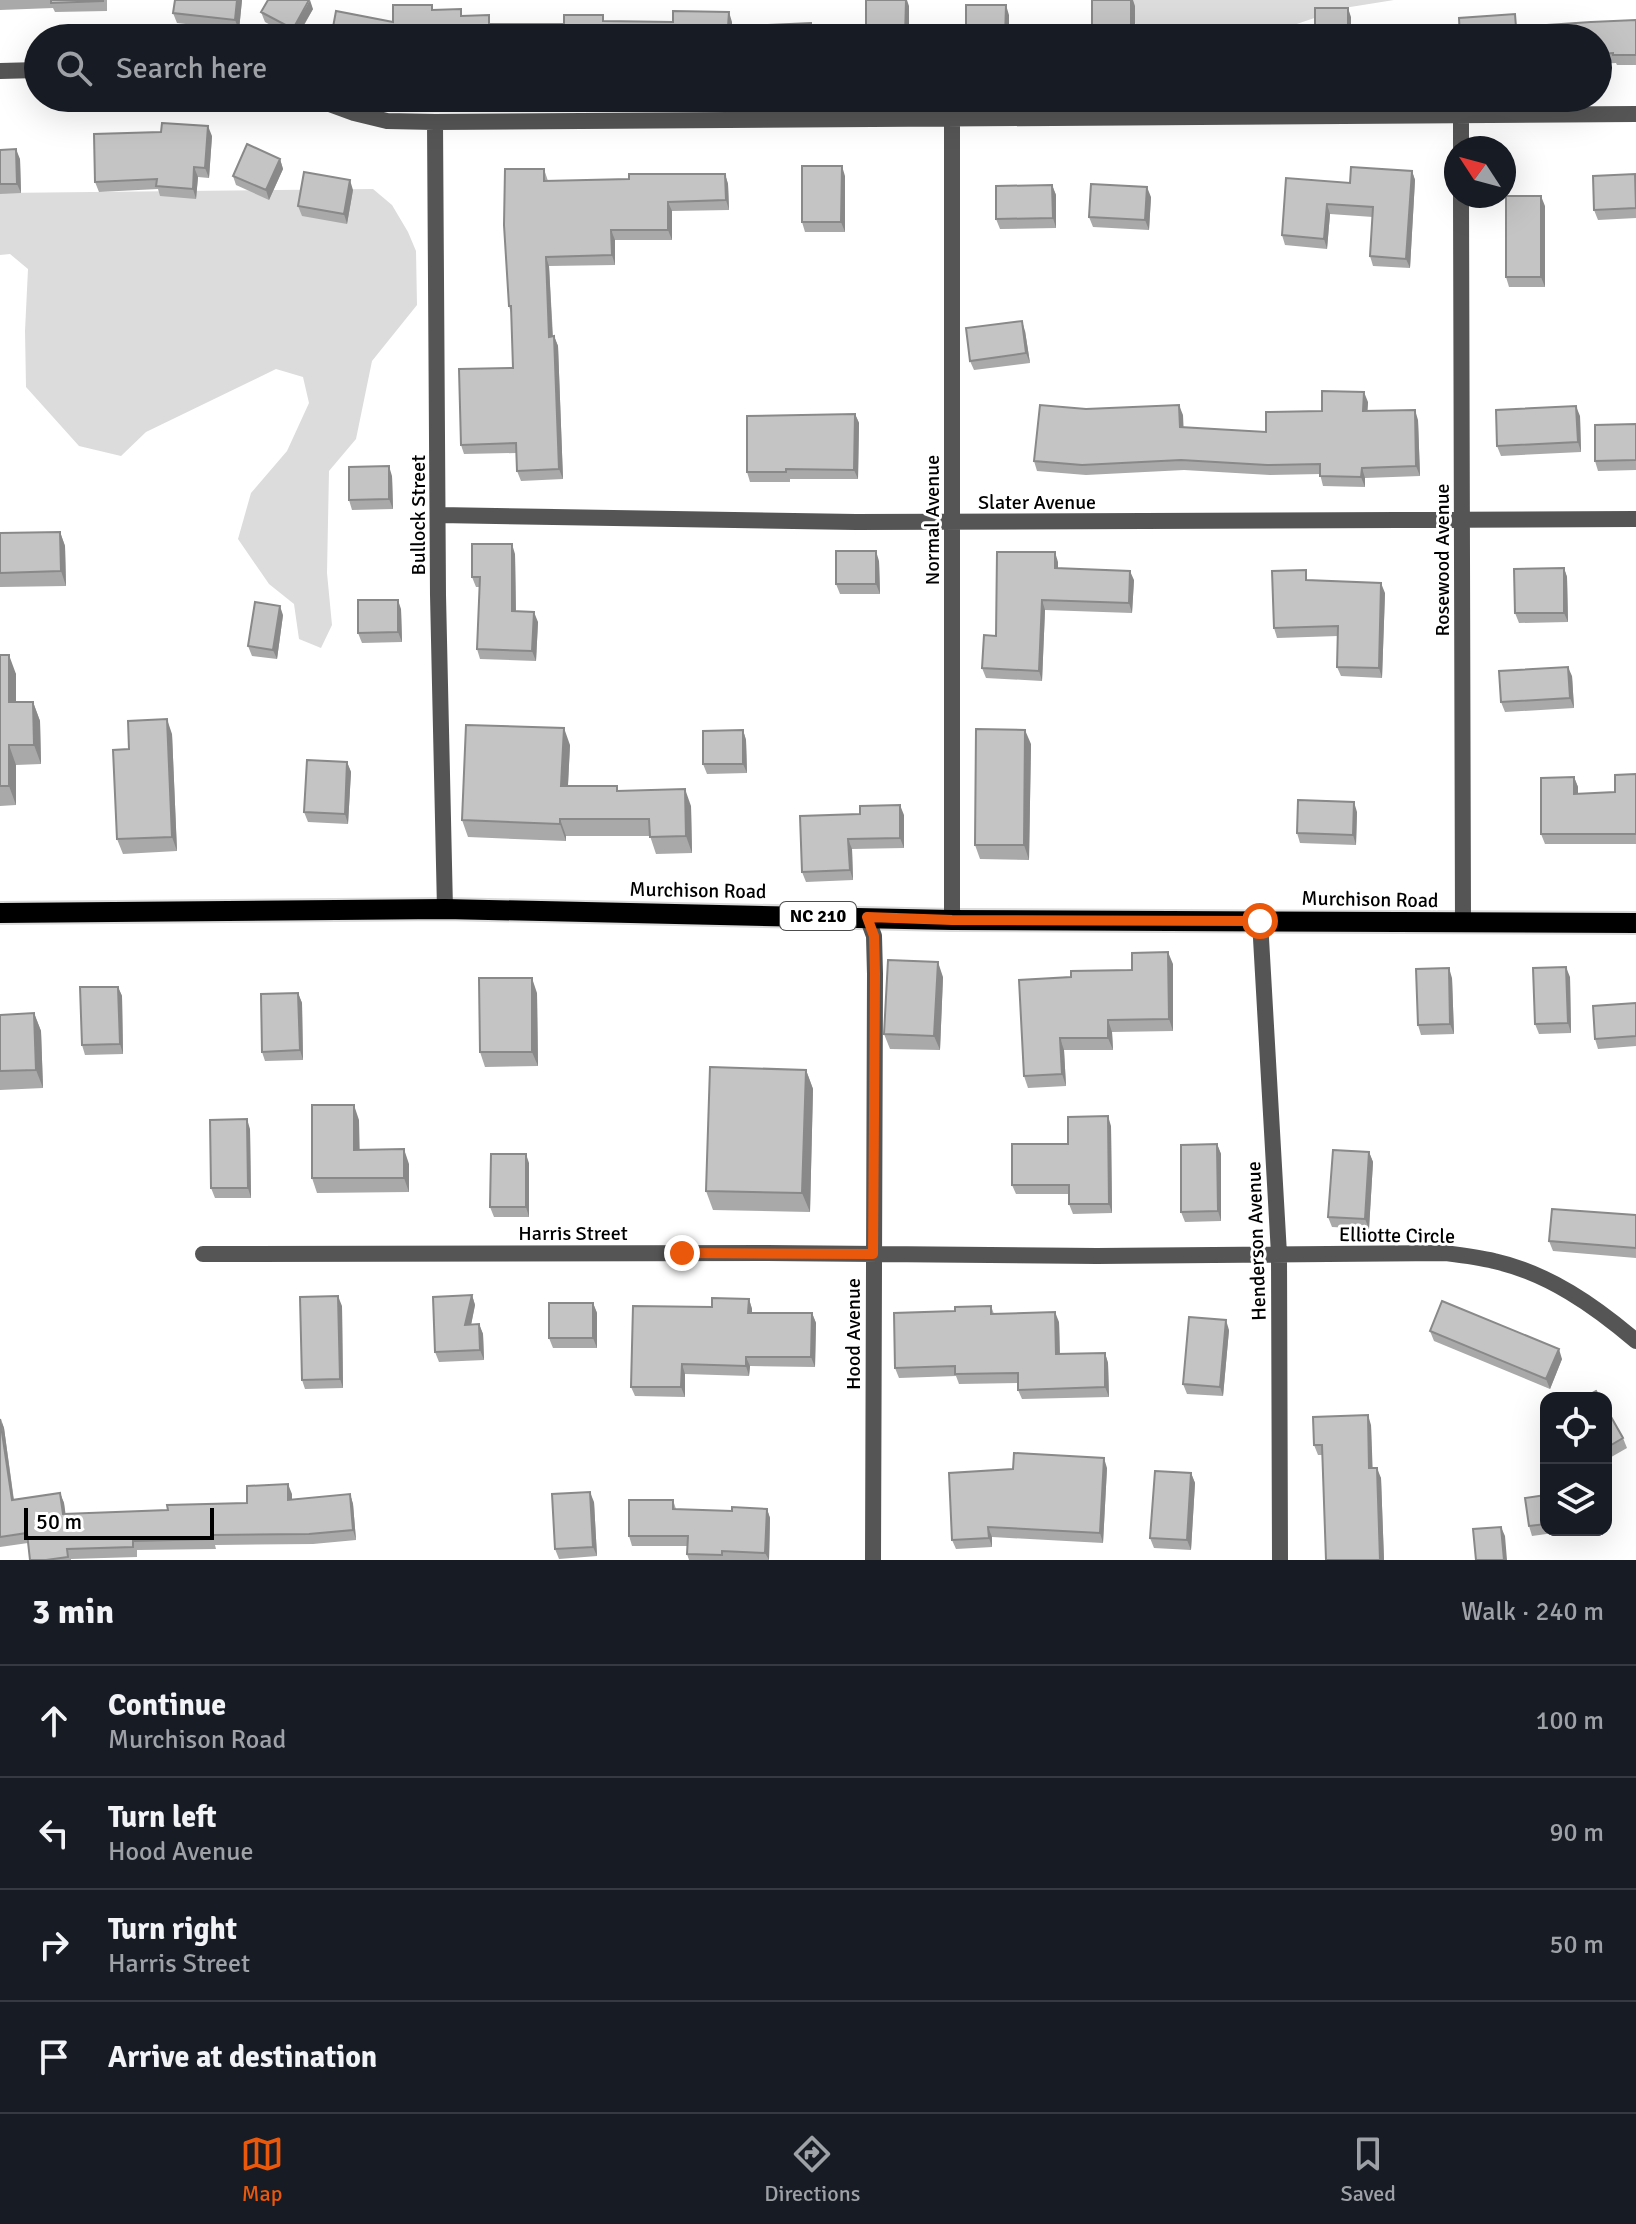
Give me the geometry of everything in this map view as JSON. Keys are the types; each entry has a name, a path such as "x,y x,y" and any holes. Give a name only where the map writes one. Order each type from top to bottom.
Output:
{"main road":[{"name":"Murchison Road","path":"0,913 445,909 952,920 1636,923"}],"street":[{"path":"0,71 24,70"},
{"path":"351,112 387,121 435,122 1636,114"},
{"path":"1461,115 1461,136"},
{"name":"Normal Avenue","path":"952,120 952,920"},
{"name":"Bullock Street","path":"435,122 438,595 445,909"},
{"name":"Rosewood Avenue","path":"1461,208 1463,924"},
{"name":"Slater Avenue","path":"439,515 952,522 1636,519"},
{"name":"Hood Avenue","path":"867,917 874,936 875,974 873,1560"},
{"name":"Henderson Avenue","path":"1260,921 1279,1254 1280,1560"},
{"name":"Elliotte Circle","path":"1279,1254 1445,1253 1496,1261 1545,1279 1576,1296 1636,1341"},
{"name":"Harris Street","path":"203,1254 1279,1254"}],"shaded area":[{"path":"1107,0 1394,0 1344,8 1297,24 1136,24 1112,8"},
{"path":"373,189 392,205 416,251 417,305 372,361 356,439 329,471 327,573 332,625 321,648 299,639 294,604 269,584 238,539 251,493 287,451 309,403 303,377 276,369 146,432 121,456 79,446 26,387 28,269 10,254 0,255 0,193"}],"building":[{"path":"51,0 103,0 103,1 51,3"},
{"path":"175,0 237,0 235,20 173,13"},
{"path":"268,0 309,0 296,24 284,24 261,12"},
{"path":"866,0 906,0 905,24 866,24"},
{"path":"1092,0 1131,0 1131,24 1092,24"},
{"path":"393,5 432,5 432,10 461,9 461,16 489,15 489,24 334,24 336,11 393,22"},
{"path":"966,5 1006,5 1005,24 966,24"},
{"path":"1315,8 1348,8 1348,24 1315,24"},
{"path":"673,11 729,12 728,24 564,24 564,15 603,15 603,21 673,22"},
{"path":"1515,14 1516,24 1459,24 1459,18"},
{"path":"1636,20 1636,55 1613,53 1612,24 1561,24"},
{"path":"162,123 208,126 205,168 194,167 193,189 156,186 157,179 95,182 94,134 161,132"},
{"path":"247,144 280,159 266,190 233,176"},
{"path":"16,149 17,184 0,184 0,150"},
{"path":"802,166 842,166 841,222 802,222"},
{"path":"1351,167 1412,171 1406,259 1370,256 1373,207 1327,204 1324,239 1282,235 1286,178 1350,183"},
{"path":"505,169 544,169 544,181 629,179 629,174 725,174 726,200 668,202 668,230 611,230 612,255 546,257 549,337 554,336 559,469 517,471 516,443 461,445 459,369 513,368 504,225"},
{"path":"304,172 350,180 344,214 298,206"},
{"path":"1635,174 1636,208 1594,210 1593,176"},
{"path":"1091,184 1147,187 1145,220 1089,217"},
{"path":"1052,185 1053,218 996,219 996,186"},
{"path":"1516,196 1541,196 1541,277 1506,277 1506,208 1516,208"},
{"path":"1022,321 1026,353 970,361 966,328"},
{"path":"1322,391 1364,392 1363,411 1415,410 1416,466 1362,468 1361,477 1320,476 1320,464 1267,465 1181,460 1082,465 1034,461 1040,405 1086,409 1179,405 1180,427 1266,432 1266,412 1322,411"},
{"path":"1576,406 1578,442 1497,446 1496,410"},
{"path":"855,414 854,470 747,472 747,416"},
{"path":"1636,424 1636,460 1595,461 1595,425"},
{"path":"389,466 389,499 349,500 349,467"},
{"path":"60,532 61,571 0,573 0,533"},
{"path":"472,544 512,544 512,611 534,612 532,651 477,649 480,577 472,577"},
{"path":"836,551 876,551 876,584 836,584"},
{"path":"997,552 1055,552 1055,568 1130,571 1129,603 1042,600 1039,671 982,668 984,635 996,636"},
{"path":"1564,568 1564,613 1515,613 1514,569"},
{"path":"1306,570 1306,580 1381,583 1379,668 1337,667 1338,626 1274,628 1272,571"},
{"path":"358,600 398,600 398,632 358,633"},
{"path":"255,602 280,606 273,650 248,646"},
{"path":"0,655 9,655 9,702 33,702 34,745 9,745 9,786 0,786"},
{"path":"1568,667 1570,698 1501,702 1499,671"},
{"path":"167,719 172,837 117,839 113,750 129,749 128,721"},
{"path":"466,725 564,728 561,786 617,786 617,791 685,789 686,836 650,837 649,819 560,819 560,824 462,820"},
{"path":"976,729 1025,730 1024,845 975,845"},
{"path":"743,730 743,764 703,764 703,731"},
{"path":"307,760 347,762 345,814 304,812"},
{"path":"1636,774 1636,834 1541,834 1541,778 1574,777 1574,794 1615,792 1615,775"},
{"path":"1298,800 1354,802 1353,835 1297,833"},
{"path":"900,805 900,838 848,839 850,870 802,872 800,816 860,814 860,806"},
{"path":"1168,952 1169,1019 1108,1020 1108,1038 1060,1038 1062,1074 1024,1076 1019,980 1071,977 1071,971 1132,970 1132,953"},
{"path":"888,960 938,962 934,1036 884,1034"},
{"path":"1566,967 1568,1023 1535,1024 1533,968"},
{"path":"1449,968 1450,1024 1418,1025 1416,969"},
{"path":"479,978 532,978 532,1052 480,1052"},
{"path":"80,987 118,987 120,1044 82,1045"},
{"path":"298,993 300,1050 262,1052 261,994"},
{"path":"1636,1003 1636,1036 1595,1039 1593,1006"},
{"path":"34,1013 36,1070 0,1071 0,1015"},
{"path":"710,1067 806,1070 802,1193 706,1191"},
{"path":"312,1105 354,1105 354,1150 404,1149 404,1178 312,1178"},
{"path":"1108,1116 1109,1204 1069,1204 1069,1185 1012,1185 1012,1144 1068,1144 1068,1117"},
{"path":"247,1119 248,1188 211,1188 210,1120"},
{"path":"1217,1144 1218,1211 1181,1212 1181,1145"},
{"path":"1333,1150 1369,1152 1365,1219 1328,1217"},
{"path":"491,1154 526,1154 526,1207 490,1207"},
{"path":"1552,1209 1636,1215 1636,1248 1549,1241"},
{"path":"472,1295 465,1325 479,1324 480,1350 435,1352 433,1297"},
{"path":"338,1296 340,1379 302,1380 300,1297"},
{"path":"712,1298 749,1299 748,1313 812,1313 811,1357 746,1357 746,1366 682,1364 681,1387 631,1387 633,1306 712,1307"},
{"path":"1442,1301 1559,1349 1546,1379 1430,1331"},
{"path":"549,1303 593,1303 593,1338 549,1338"},
{"path":"991,1306 991,1314 1055,1312 1056,1354 1105,1353 1105,1387 1018,1390 1018,1373 955,1374 955,1366 895,1368 894,1313"},
{"path":"1189,1317 1226,1320 1220,1387 1183,1384"},
{"path":"1368,1415 1369,1468 1377,1468 1380,1560 1326,1560 1322,1445 1314,1445 1313,1417"},
{"path":"0,1419 12,1500 60,1493 63,1514 168,1510 167,1505 247,1503 247,1486 288,1484 288,1500 350,1494 353,1530 133,1541 133,1547 67,1549 68,1557 30,1560 27,1533 0,1537"},
{"path":"1612,1419 1623,1438 1612,1444"},
{"path":"1014,1453 1104,1458 1100,1533 988,1527 989,1538 952,1540 949,1473 1013,1469"},
{"path":"1155,1471 1191,1473 1187,1540 1150,1538"},
{"path":"590,1492 593,1547 555,1549 552,1494"},
{"path":"1540,1496 1540,1525 1529,1526 1525,1498"},
{"path":"629,1500 673,1500 673,1509 767,1509 765,1553 722,1551 722,1555 687,1554 688,1536 629,1536"},
{"path":"1501,1527 1504,1560 1476,1560 1473,1529"}],"route":[{"path":"682,1253 873,1254 875,974 874,936 867,917 1260,921"}]}
